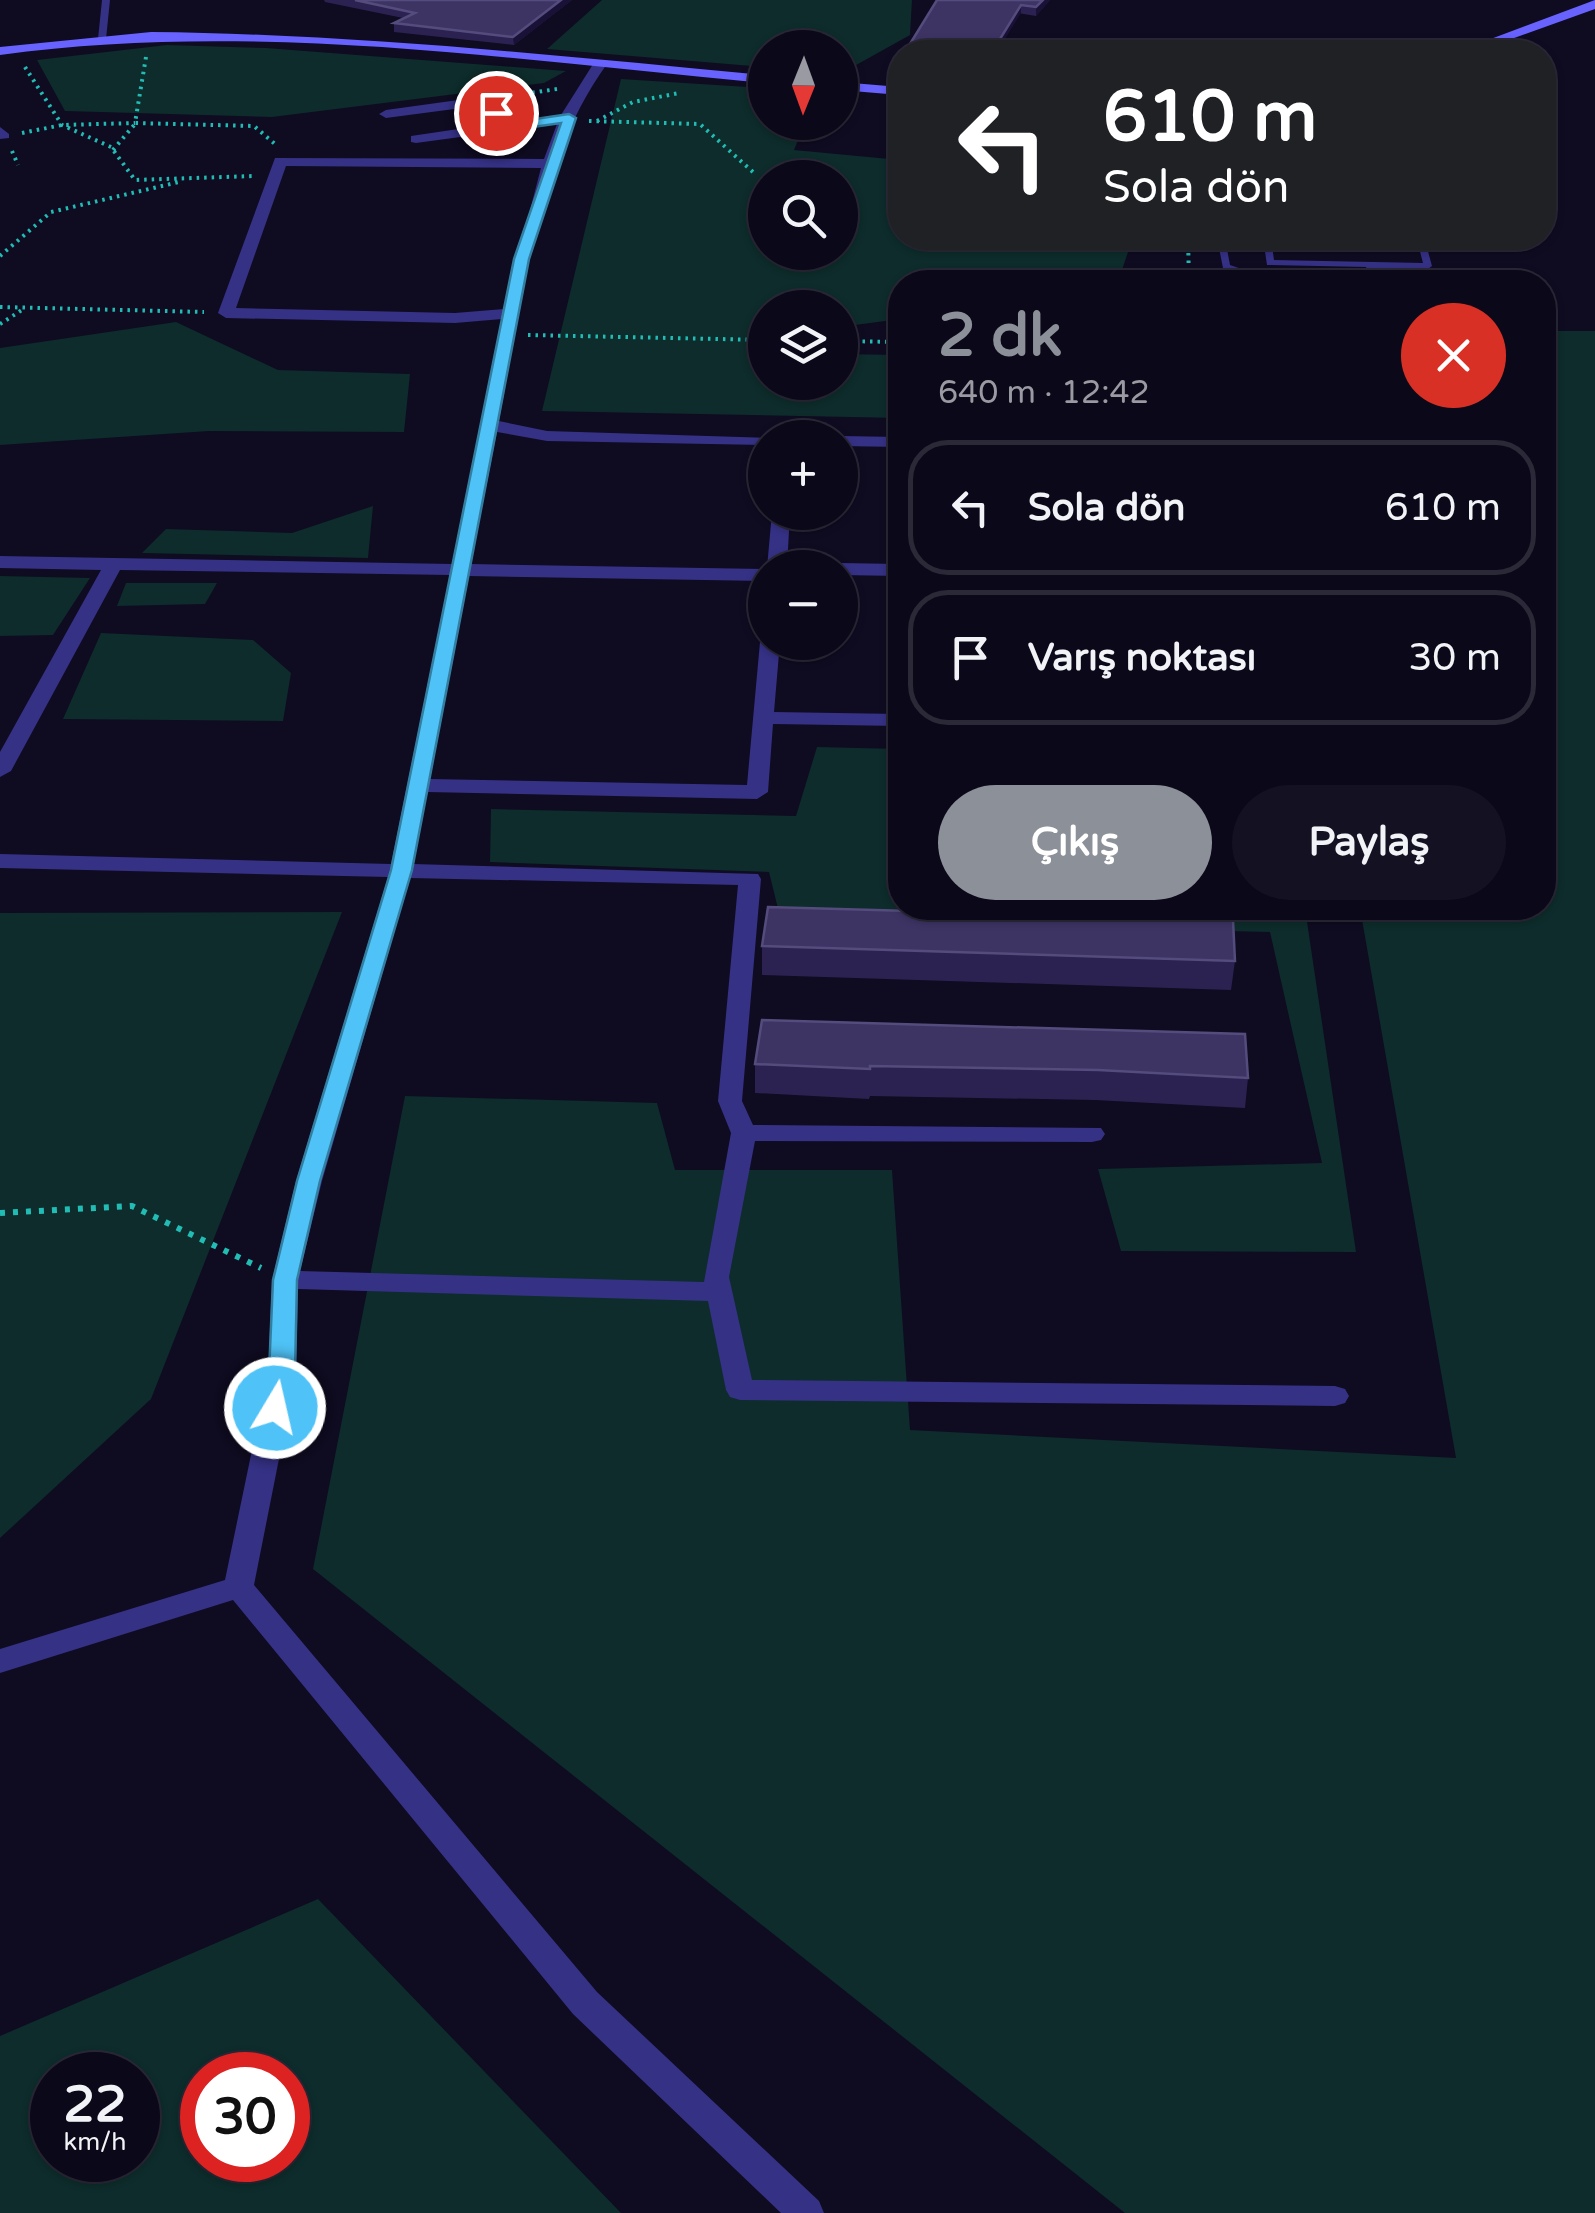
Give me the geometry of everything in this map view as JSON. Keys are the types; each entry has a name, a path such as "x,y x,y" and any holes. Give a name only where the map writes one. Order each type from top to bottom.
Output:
{"street":[{"path":"1496,40 1595,4"},
{"path":"7,50 149,36 303,42 748,77"},
{"path":"239,1587 282,1373 285,1280 309,1181 402,870 522,259 551,164 583,85 600,64"},
{"path":"858,88 888,90"},
{"path":"386,114 480,100 512,126"},
{"path":"416,140 569,120"},
{"path":"509,324 455,318 226,313 278,168 551,164"},
{"path":"489,425 547,436 748,440"},
{"path":"858,442 888,442"},
{"path":"0,562 748,575"},
{"path":"0,771 113,565"},
{"path":"858,569 888,570"},
{"path":"418,785 757,792 768,660"},
{"path":"763,718 888,720"},
{"path":"0,860 750,879 730,1101 744,1133 716,1277 740,1390 1335,1396"},
{"path":"744,1133 1092,1134"},
{"path":"285,1280 720,1292"},
{"path":"0,1660 239,1587"},
{"path":"239,1587 585,2003 806,2213"}],"lane":[{"path":"102,39 106,0"},
{"path":"1223,250 1226,266 1238,270"},
{"path":"1268,250 1270,263 1428,266 1424,250"},
{"path":"1370,265 1372,270"}],"path":[{"path":"113,150 135,123 149,36"},
{"path":"2,134 62,125 254,126 278,147 278,168 135,180 113,150 62,125 7,50"},
{"path":"480,100 583,85"},
{"path":"596,122 632,102 685,92"},
{"path":"569,120 700,124 748,168"},
{"path":"0,256 52,212 194,178"},
{"path":"0,304 226,313"},
{"path":"0,324 26,307"},
{"path":"509,324 748,339"},
{"path":"858,341 888,342"},
{"path":"0,1213 132,1206 285,1280"}],"green space":[{"path":"602,0 912,0 910,35 888,40 888,47 858,64 858,30 748,30 748,66 547,49"},
{"path":"167,45 266,48 566,71 544,83 272,117 65,111 37,60"},
{"path":"621,79 748,87 748,140 798,140 794,150 888,159 888,250 1128,252 1122,270 888,270 888,321 858,325 858,290 748,290 748,400 858,400 858,354 888,355 888,418 542,411"},
{"path":"176,322 278,370 410,374 404,432 209,431 0,445 0,348"},
{"path":"1556,331 1595,331 1595,2213 1125,2213 313,1569 405,1096 657,1103 675,1170 892,1170 910,1430 1456,1458 1362,920 1556,920"},
{"path":"373,506 368,558 142,553 166,529 292,533"},
{"path":"0,576 90,578 53,635 0,636"},
{"path":"126,583 217,583 205,604 117,606"},
{"path":"101,633 253,640 291,673 283,721 63,719"},
{"path":"817,747 888,749 888,920 1307,920 1356,1252 1121,1251 1098,1169 1322,1163 1270,932 781,921 769,872 490,862 491,809 796,816"},
{"path":"342,912 151,1399 0,1538 0,913"},
{"path":"318,1899 621,2213 0,2213 0,2036"}],"building":[{"path":"355,0 561,0 513,37 394,23 415,13"},
{"path":"937,0 1043,0 1036,7 1021,5 999,40 912,40"},
{"path":"768,907 888,910 888,920 1233,920 1235,961 762,946"},
{"path":"762,1020 1245,1034 1248,1078 1098,1070 755,1064"}],"route":[{"path":"275,1408 282,1373 285,1280 309,1181 402,870 522,259 569,118 512,126 496,113"}]}
